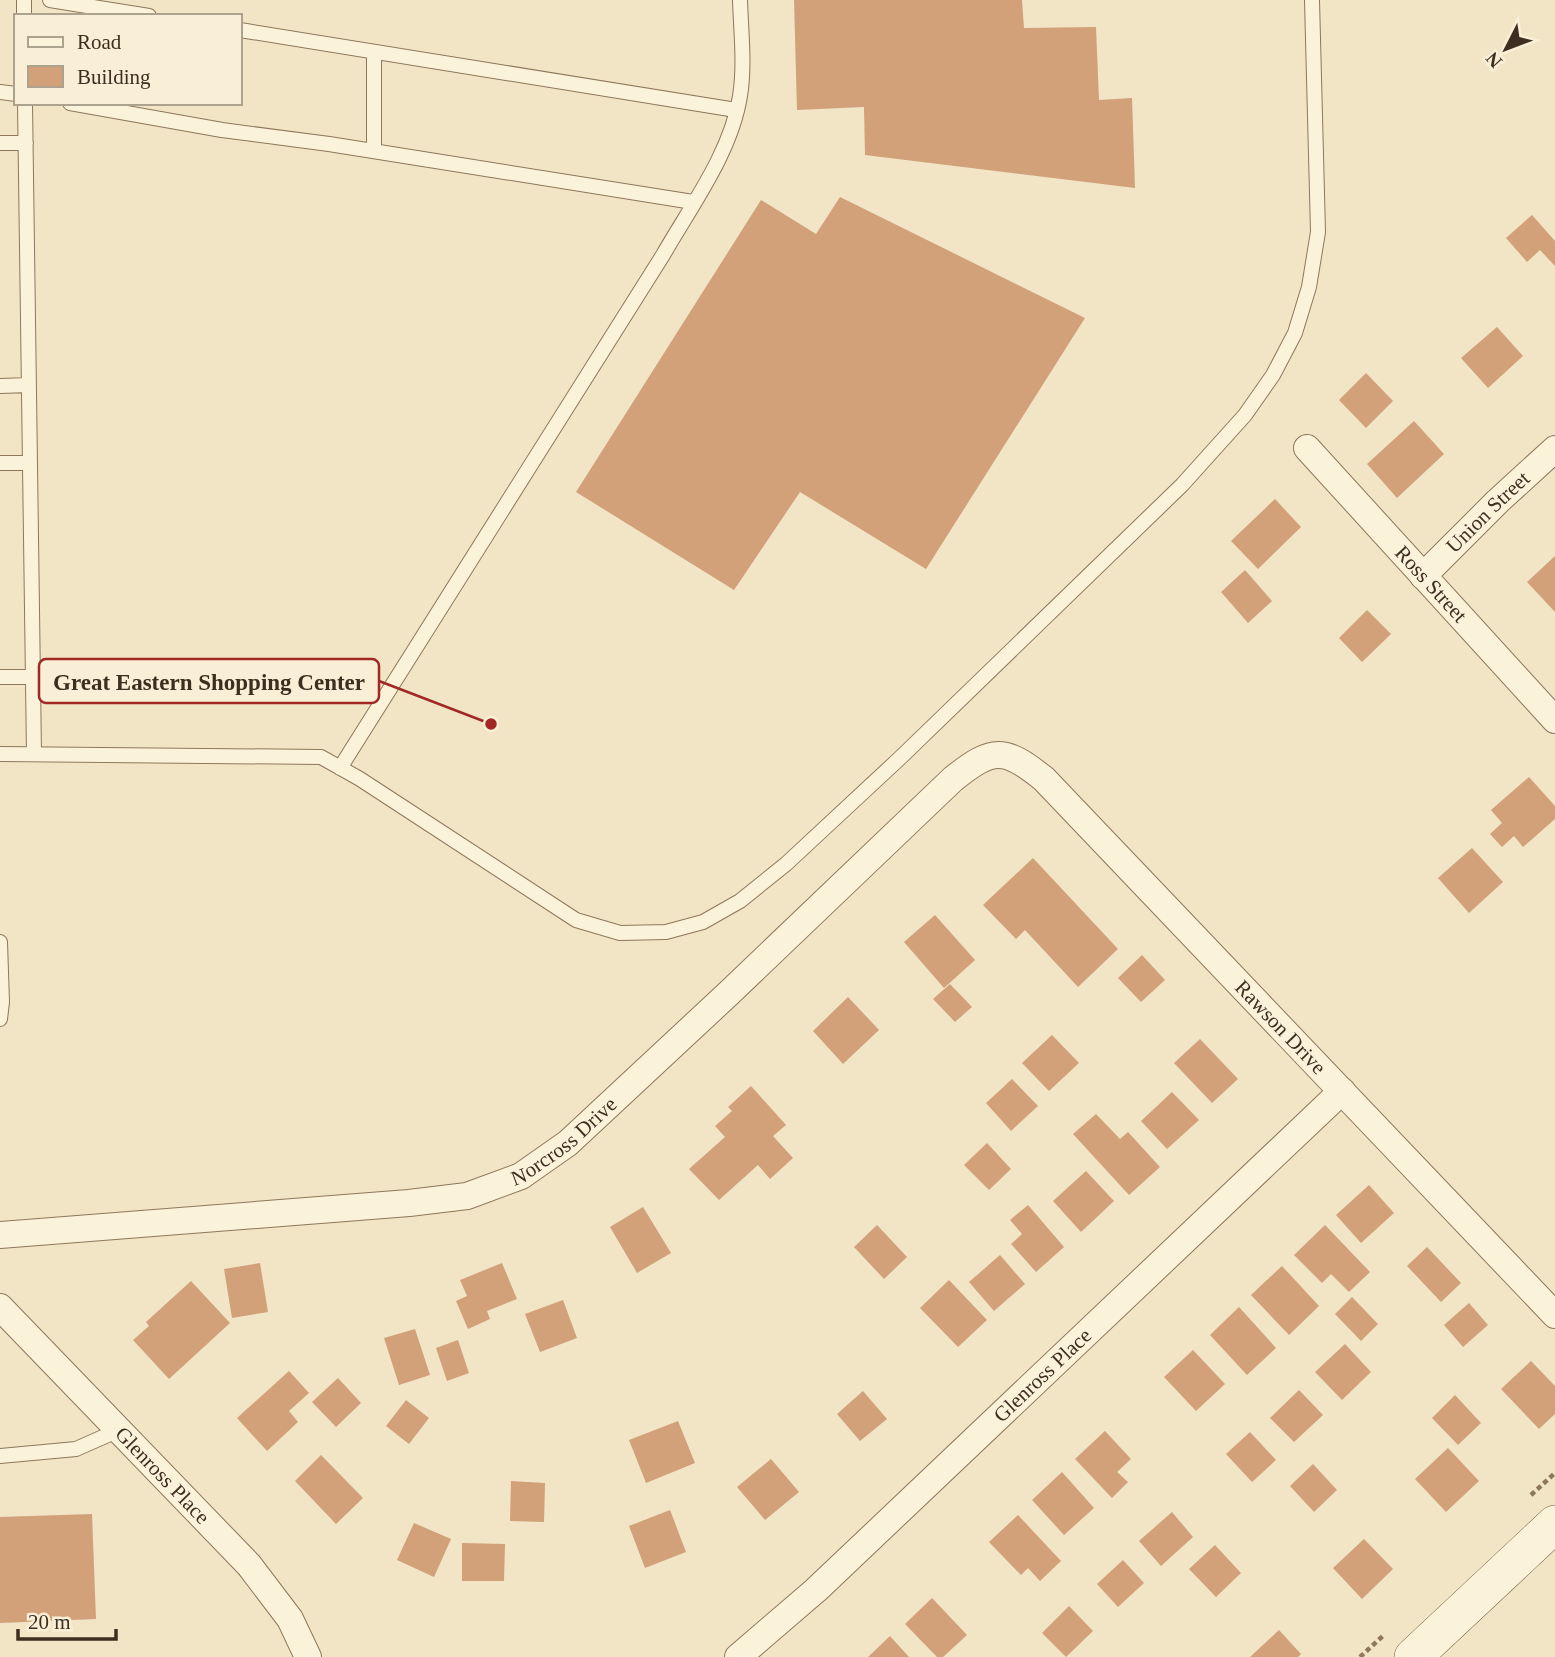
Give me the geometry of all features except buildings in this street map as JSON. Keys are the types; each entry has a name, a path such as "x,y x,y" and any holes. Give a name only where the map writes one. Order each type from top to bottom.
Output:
{"street":[{"name":"Ross Street","path":"1307,448 1555,720"},
{"name":"Union Street","path":"1423,576 1555,449"},
{"name":"Rawson Drive","path":"996,754 1014,757 1044,779 1555,1315"},
{"name":"Norcross Drive","path":"0,1235 409,1203 467,1196 521,1176 568,1143 953,779 977,760 996,754"},
{"name":"Glenross Place","path":"728,1657 738,1657 816,1590 1342,1091"},
{"name":"Glenross Place","path":"0,1307 249,1565 290,1619 307,1657"},
{"path":"1413,1657 1555,1524"}],"lane":[{"path":"50,0 137,14"},
{"path":"340,768 663,255 731,131 740,97 740,0"},
{"path":"0,754 321,757 576,920 620,933 666,932 703,922 740,901 786,864 891,767 1182,485 1245,415 1273,375 1302,310 1309,287 1318,232 1312,0"},
{"path":"242,30 736,110"},
{"path":"374,52 374,151"},
{"path":"25,105 34,754"},
{"path":"80,105 222,130 374,151 693,202"},
{"path":"0,143 26,143"},
{"path":"0,386 29,385"},
{"path":"0,463 30,463"},
{"path":"0,677 33,677"},
{"path":"0,942 0,1019"},
{"path":"0,1456 76,1449 118,1430"}],"place":[{"name":"Great Eastern Shopping Center","path":"491,724"}]}
